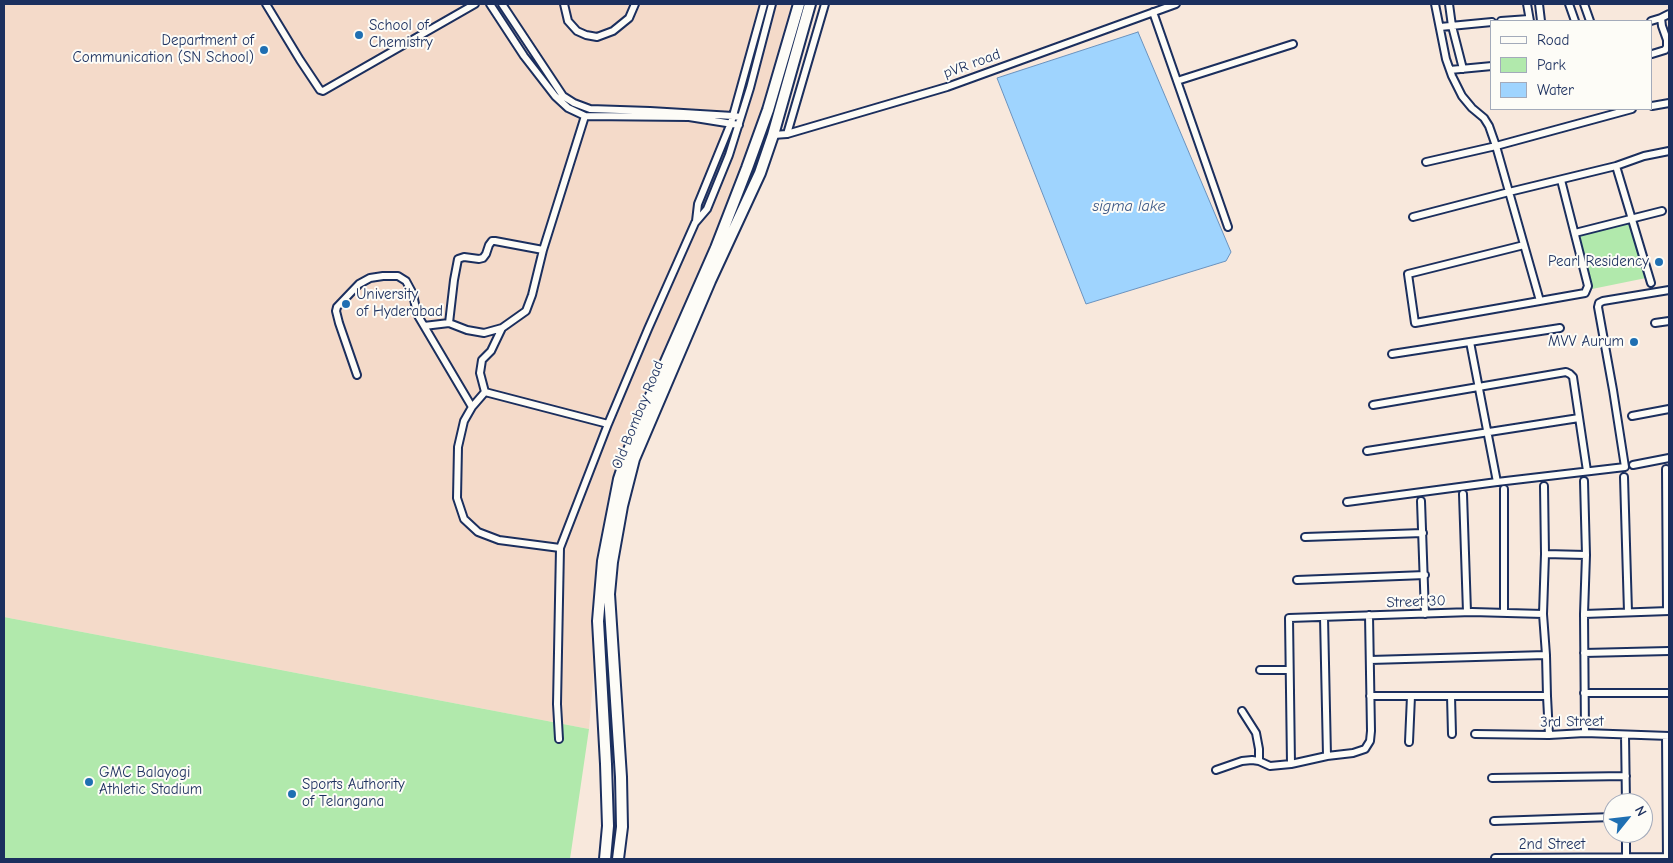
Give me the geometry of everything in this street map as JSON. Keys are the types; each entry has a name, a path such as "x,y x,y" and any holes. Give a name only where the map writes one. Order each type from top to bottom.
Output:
{"main road":[{"name":"Old Bombay Road","path":"605,859 608,826 598,621 603,561 619,479 643,415 716,248 747,168 765,117 799,4"},
{"name":"Old Bombay Road","path":"618,859 622,827 621,777 609,594 612,562 622,506 634,459 710,281 760,173 773,135 810,4"}],"street":[{"path":"266,4 300,60 320,90 323,91 475,4"},
{"path":"490,4 524,56 568,108 585,116 689,118 739,125"},
{"path":"502,4 563,96 574,103 590,109 733,116 741,118"},
{"path":"564,4 568,21 577,31 597,37 613,31 629,18 635,4"},
{"path":"696,223 698,204 731,123 764,4"},
{"path":"559,739 557,704 560,548 608,424 648,329 696,223 707,209 729,155 772,4"},
{"path":"787,134 825,4"},
{"name":"pVR road","path":"773,135 787,134 947,87 1176,4"},
{"path":"1435,4 1450,70 1462,96 1484,118 1489,126 1540,301"},
{"path":"1449,4 1452,26 1463,69"},
{"path":"1527,4 1529,20"},
{"path":"1539,4 1541,20"},
{"path":"1569,4 1575,20"},
{"path":"1584,4 1590,20"},
{"path":"1154,12 1228,228"},
{"path":"1653,20 1669,14"},
{"path":"1653,54 1665,50 1667,47 1661,18"},
{"path":"1440,27 1490,22"},
{"path":"1177,81 1293,44"},
{"path":"1450,70 1490,66"},
{"path":"1653,106 1669,103"},
{"path":"1426,162 1496,146 1628,110"},
{"path":"424,326 449,323 467,330 484,333 502,328 526,311 585,116"},
{"path":"1413,217 1669,151"},
{"path":"1616,166 1651,283"},
{"path":"1524,245 1408,274 1415,323 1585,292 1588,286 1561,180"},
{"path":"1574,233 1662,211"},
{"path":"449,323 458,259 464,257 483,258 488,245 495,241 543,250"},
{"path":"357,375 336,311 337,307 359,284 370,278 398,276 406,281 413,294 417,314 472,407"},
{"path":"1347,502 1625,467 1598,307 1599,303 1603,301 1669,290"},
{"path":"1655,323 1669,321"},
{"path":"485,392 480,372 482,360 491,351 502,328"},
{"path":"1392,354 1560,328"},
{"path":"1470,342 1497,482"},
{"path":"1373,405 1566,372 1573,377 1587,472"},
{"path":"485,392 608,424"},
{"path":"485,392 472,407 464,421 458,447 458,498 464,519 478,532 498,540 560,548"},
{"path":"1632,416 1669,409"},
{"path":"1367,451 1579,418"},
{"path":"1633,465 1669,458"},
{"path":"1584,614 1668,611 1666,469"},
{"path":"1624,477 1628,612"},
{"path":"1584,481 1586,555 1584,614 1585,733"},
{"path":"1544,486 1545,554 1543,614 1549,735"},
{"path":"1504,489 1504,612"},
{"path":"1463,494 1467,612"},
{"path":"1421,501 1426,614"},
{"path":"1304,537 1423,533"},
{"path":"1545,554 1586,555"},
{"path":"1297,580 1424,576"},
{"name":"Street 30","path":"1289,670 1289,618 1467,612 1543,614"},
{"path":"1216,770 1242,761 1259,761 1270,766 1291,764 1327,756 1353,753 1365,749 1370,741 1371,731 1369,615"},
{"path":"1324,617 1327,756"},
{"path":"1584,654 1669,651"},
{"path":"1370,660 1546,655"},
{"path":"1260,670 1289,670 1291,764"},
{"path":"1584,693 1669,693"},
{"path":"1370,696 1547,696"},
{"path":"1409,742 1411,696"},
{"path":"1451,696 1452,734"},
{"path":"1242,711 1256,733 1259,761"},
{"name":"3rd Street","path":"1475,734 1549,735 1585,733 1668,736"},
{"path":"1625,734 1626,793"},
{"path":"1668,736 1668,858"},
{"path":"1492,778 1626,776"},
{"path":"1494,821 1603,817"},
{"path":"1626,843 1626,858"},
{"name":"2nd Street","path":"1495,858 1668,858"}],"shaded area":[{"name":"University of Hyderabad","path":"4,4 793,4 748,153 627,456 598,621 589,729 4,617"}],"green space":[{"path":"1631,223 1646,278 1592,289 1579,235"},
{"name":"Sports Authority of Telangana","path":"4,617 589,729 570,859 4,859"}],"water":[{"name":"sigma lake","path":"1138,32 1231,252 1226,261 1086,304 997,78"}],"place":[{"name":"School of Chemistry","path":"359,35"},
{"name":"Department of Communication (SN School)","path":"264,50"},
{"name":"Pearl Residency","path":"1659,262"},
{"name":"University of Hyderabad","path":"346,304"},
{"name":"MVV Aurum","path":"1634,342"},
{"name":"GMC Balayogi Athletic Stadium","path":"89,782"},
{"name":"Sports Authority of Telangana","path":"292,794"}]}
